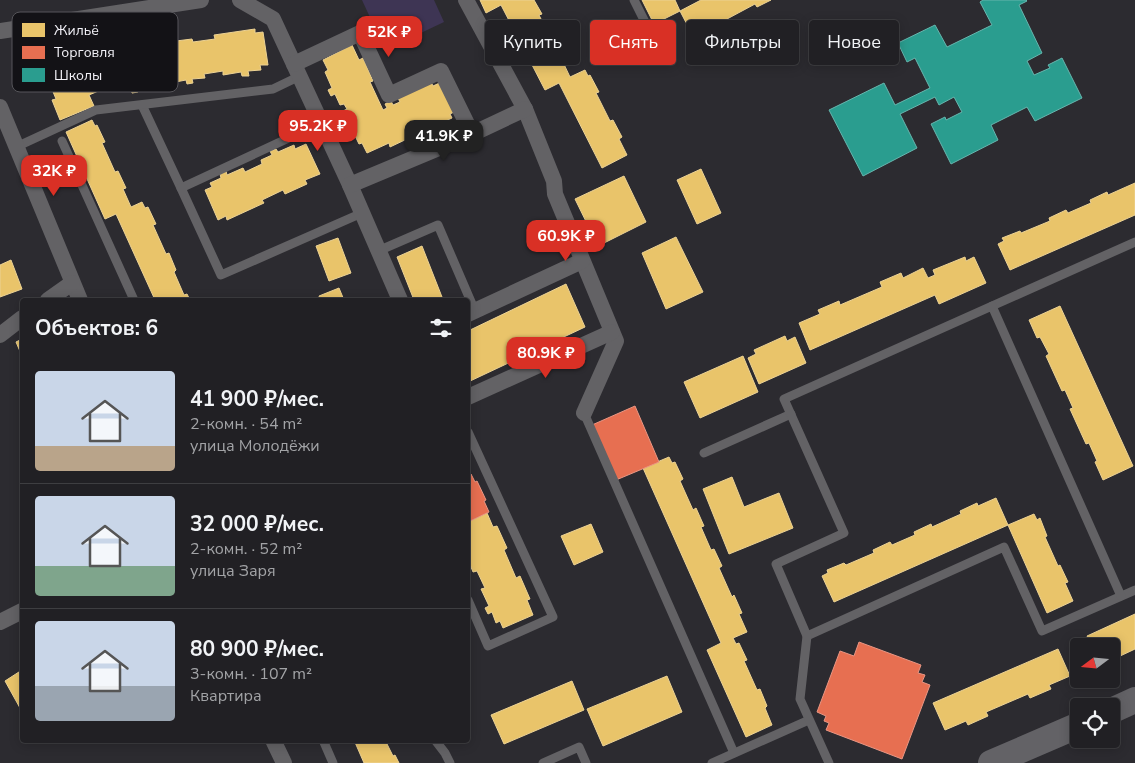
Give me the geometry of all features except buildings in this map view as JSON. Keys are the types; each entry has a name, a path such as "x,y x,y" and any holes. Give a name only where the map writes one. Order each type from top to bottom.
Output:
{"main road":[{"path":"1120,706 1135,700"},
{"path":"991,763 1070,729"}],"street":[{"path":"123,12 201,0"},
{"path":"240,0 273,19 350,185 399,298"},
{"path":"466,0 525,108 554,181 555,194 616,342 584,413"},
{"path":"297,70 360,33 389,96 441,71 472,134"},
{"path":"0,106 79,298"},
{"path":"350,185 472,134 525,108"},
{"path":"471,312 582,261"},
{"path":"51,298 72,283"},
{"path":"0,335 20,320"},
{"path":"470,396 612,332"},
{"path":"0,622 20,612"},
{"path":"274,743 284,763"}],"lane":[{"path":"634,0 644,20"},
{"path":"16,146 96,110 273,88 297,70"},
{"path":"142,105 221,275 362,213"},
{"path":"181,188 321,122"},
{"path":"62,141 133,298"},
{"path":"378,250 438,225 466,298"},
{"path":"829,763 800,699 807,636 776,564 844,533 784,399 1135,242"},
{"path":"992,306 1121,596"},
{"path":"584,413 734,753"},
{"path":"704,453 791,414"},
{"path":"470,436 553,617 488,646 470,605"},
{"path":"807,636 1004,547 1042,632 1135,590"},
{"path":"712,763 809,720"},
{"path":"324,743 333,763"},
{"path":"437,743 450,763"},
{"path":"544,763 579,747 586,763"}],"shaded area":[{"path":"362,0 434,0 444,22 385,50"}]}
